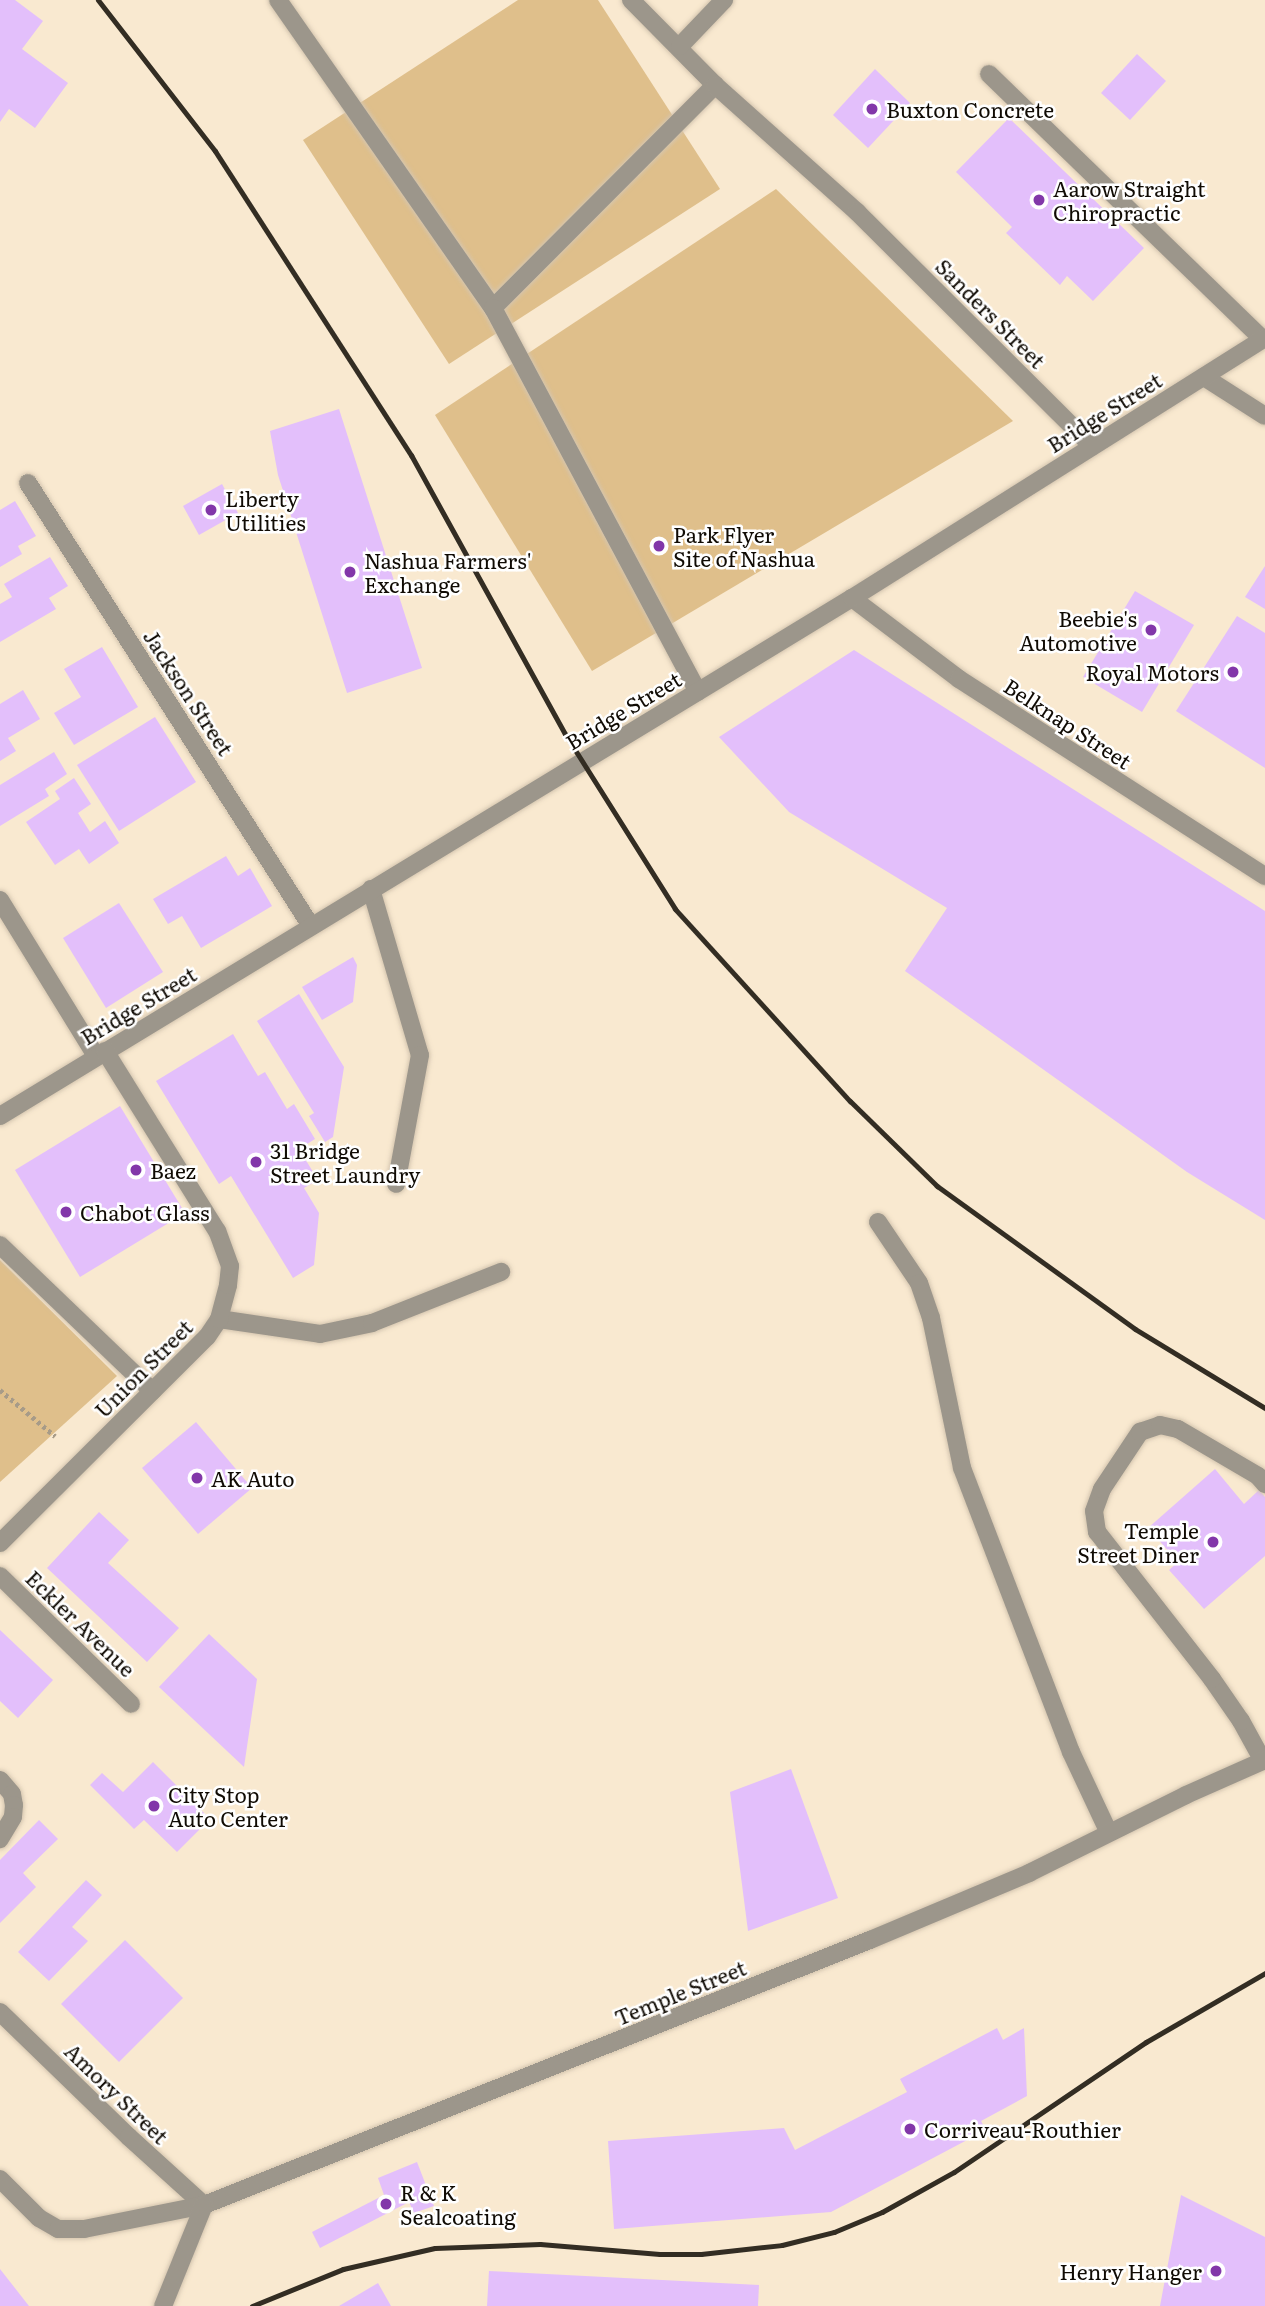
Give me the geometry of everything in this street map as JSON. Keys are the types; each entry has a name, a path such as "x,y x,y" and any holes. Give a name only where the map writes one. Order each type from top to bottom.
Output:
{"street":[{"path":"278,0 493,308 698,692"},
{"name":"Sanders Street","path":"631,0 680,46 715,85 857,212 1092,446"},
{"path":"680,46 724,0"},
{"path":"989,74 1264,338"},
{"path":"493,308 715,85"},
{"name":"Bridge Street","path":"0,1116 852,598 1264,338"},
{"path":"1203,377 1265,416"},
{"name":"Jackson Street","path":"28,484 311,926"},
{"name":"Belknap Street","path":"852,598 959,679 1152,806 1265,876"},
{"path":"372,889 420,1055 396,1184"},
{"name":"Union Street","path":"0,900 226,1250 230,1266 219,1319 207,1337 0,1543"},
{"path":"878,1222 919,1283 931,1318 962,1468 1071,1752 1109,1833"},
{"path":"0,1245 152,1391"},
{"path":"219,1319 320,1334 372,1323 501,1272"},
{"path":"1264,1760 1212,1679 1097,1532 1094,1511 1102,1489 1140,1432 1160,1425 1178,1429 1258,1476 1265,1484"},
{"name":"Eckler Avenue","path":"0,1576 131,1703"},
{"name":"Temple Street","path":"0,2179 39,2218 58,2229 84,2229 204,2205 857,1945 1029,1873 1264,1760"},
{"path":"0,1780 12,1794 14,1805 13,1817 0,1839"},
{"name":"Amory Street","path":"0,2012 129,2137 204,2205"},
{"path":"163,2306 204,2205"}],"path":[{"path":"0,1390 55,1436"}],"shaded area":[{"path":"518,0 598,0 720,189 449,364 303,140"},
{"name":"Park Flyer Site of Nashua","path":"776,189 1013,421 592,671 435,415"},
{"path":"0,1260 117,1376 0,1482"}],"building":[{"path":"0,0 15,0 43,21 22,49 68,83 35,128 9,109 0,122"},
{"path":"1137,54 1166,81 1130,120 1101,93"},
{"name":"Buxton Concrete","path":"875,69 910,103 868,148 833,115"},
{"name":"Aarow Straight Chiropractic","path":"1009,118 1144,248 1093,301 1067,276 1060,285 1006,233 1012,227 956,172"},
{"name":"Nashua Farmers' Exchange","path":"339,409 422,668 347,693 278,475 270,431"},
{"name":"Liberty Utilities","path":"222,484 238,513 199,535 183,506"},
{"path":"15,501 36,536 18,546 22,554 0,567 0,510"},
{"path":"50,557 68,586 49,598 56,609 0,642 0,604 12,597 4,584"},
{"path":"1265,566 1265,609 1245,597"},
{"path":"1135,591 1194,625 1142,712 1083,677"},
{"name":"Royal Motors","path":"1237,616 1265,633 1265,768 1176,711"},
{"path":"102,647 138,707 74,745 54,713 81,697 64,669"},
{"path":"854,650 1265,911 1265,1220 1187,1172 905,971 947,908 789,812 719,737"},
{"path":"23,690 40,719 8,738 16,751 0,761 0,704"},
{"path":"155,717 196,782 119,831 77,765"},
{"path":"54,752 67,774 45,789 49,796 0,826 0,785"},
{"path":"74,778 91,804 78,813 90,832 105,821 119,843 89,864 79,849 55,865 26,822 60,799 55,791"},
{"path":"226,856 238,876 250,868 272,906 201,948 182,916 168,924 153,899"},
{"path":"119,903 163,972 106,1008 63,938"},
{"path":"353,957 357,965 353,1002 322,1020 302,987"},
{"path":"299,994 344,1067 333,1137 325,1142 309,1116 314,1113 257,1021"},
{"name":"31 Bridge Street Laundry","path":"233,1034 258,1076 265,1072 287,1109 294,1104 315,1139 299,1149 318,1180 304,1188 319,1213 314,1265 293,1278 231,1176 219,1184 156,1081"},
{"path":"120,1106 185,1213 80,1277 15,1170"},
{"name":"AK Auto","path":"196,1422 252,1488 198,1534 142,1468"},
{"name":"Temple Street Diner","path":"1215,1469 1244,1504 1259,1490 1265,1497 1265,1556 1204,1609 1169,1570 1178,1562 1148,1528"},
{"path":"99,1512 129,1540 108,1563 179,1628 147,1662 47,1568"},
{"path":"0,1630 53,1680 18,1718 0,1701"},
{"path":"209,1634 257,1679 244,1767 159,1687"},
{"name":"City Stop Auto Center","path":"153,1762 210,1819 177,1852 144,1820 134,1829 90,1785 102,1773 123,1792"},
{"path":"791,1769 838,1898 748,1931 730,1792"},
{"path":"39,1820 58,1839 23,1873 36,1887 0,1923 0,1860"},
{"path":"86,1880 102,1895 72,1927 88,1941 49,1981 18,1952"},
{"path":"125,1940 183,1998 119,2062 61,2004"},
{"name":"Corriveau-Routhier","path":"997,2028 1003,2040 1024,2028 1027,2096 981,2121 986,2130 831,2212 614,2229 608,2141 784,2128 795,2150 907,2092 900,2079"},
{"name":"R & K Sealcoating","path":"417,2162 434,2206 414,2213 409,2202 320,2248 312,2232 384,2195 378,2178"},
{"name":"Henry Hanger","path":"1181,2195 1265,2237 1265,2306 1160,2306"},
{"path":"0,2269 29,2306 0,2306"},
{"path":"489,2271 759,2285 758,2306 487,2306"},
{"path":"378,2283 391,2306 339,2306"}],"railway":[{"path":"98,0 215,151 411,455 565,734 675,909 850,1101 937,1186 1135,1329 1265,1408"},
{"path":"252,2306 343,2269 435,2248 540,2244 660,2254 701,2254 782,2245 834,2232 882,2212 954,2172 1146,2042 1265,1973"}],"place":[{"name":"Buxton Concrete","path":"872,109"},
{"name":"Aarow Straight Chiropractic","path":"1039,200"},
{"name":"Liberty Utilities","path":"211,510"},
{"name":"Park Flyer Site of Nashua","path":"659,546"},
{"name":"Nashua Farmers' Exchange","path":"350,572"},
{"name":"Beebie's Automotive","path":"1151,630"},
{"name":"Royal Motors","path":"1233,672"},
{"name":"31 Bridge Street Laundry","path":"256,1162"},
{"name":"Baez","path":"136,1170"},
{"name":"Chabot Glass","path":"66,1212"},
{"name":"AK Auto","path":"197,1478"},
{"name":"Temple Street Diner","path":"1213,1542"},
{"name":"City Stop Auto Center","path":"154,1806"},
{"name":"Corriveau-Routhier","path":"910,2129"},
{"name":"R & K Sealcoating","path":"386,2204"},
{"name":"Henry Hanger","path":"1216,2271"}]}
